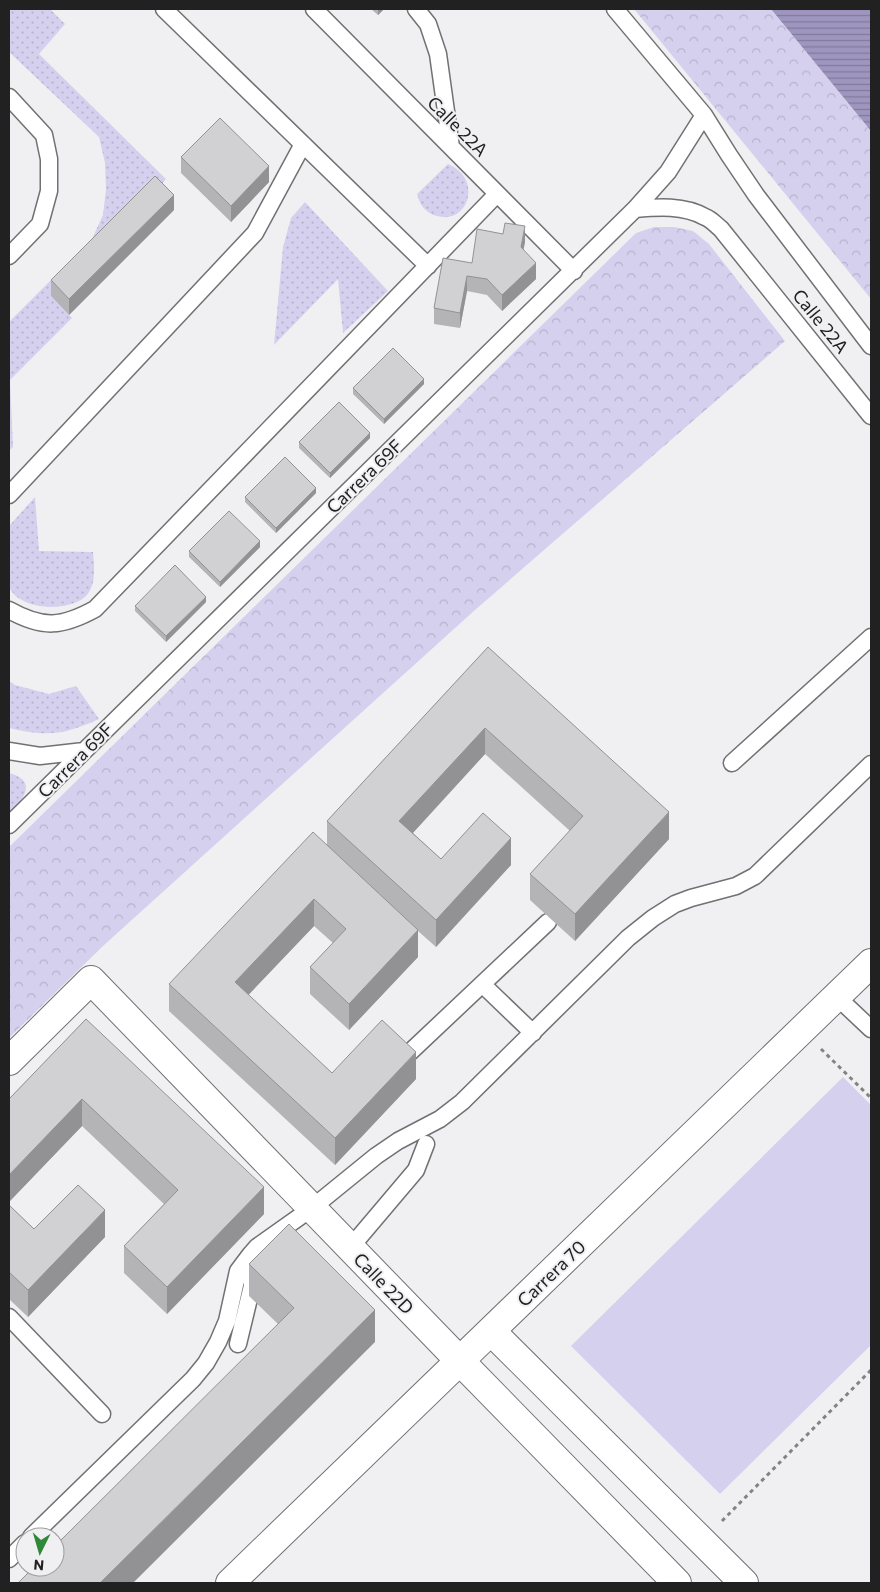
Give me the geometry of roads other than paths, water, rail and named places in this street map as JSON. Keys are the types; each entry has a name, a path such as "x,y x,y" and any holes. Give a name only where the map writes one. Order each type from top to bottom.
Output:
{"street":[{"name":"Carrera 70","path":"230,1583 871,963"},
{"name":"Calle 22D","path":"9,1062 91,980 678,1583"},
{"path":"491,1331 744,1583"}],"lane":[{"path":"164,9 428,266"},
{"name":"Calle 22A","path":"314,9 574,270"},
{"path":"416,9 428,24 438,54 452,148"},
{"path":"616,9 704,115 729,156 756,194 871,346"},
{"path":"9,97 44,135 49,159 49,191 40,224 9,256"},
{"name":"Carrera 69F","path":"9,825 635,209 668,172 704,115"},
{"path":"9,495 255,233 303,144"},
{"path":"9,610 30,620 52,624 75,620 95,609 497,194"},
{"name":"Calle 22A","path":"635,209 660,207 681,209 706,217 721,229 871,416"},
{"path":"732,763 871,637"},
{"path":"9,751 40,756 84,751"},
{"path":"41,1527 193,1379 206,1363 227,1321 238,1271 257,1247 312,1208 376,1156 398,1141 440,1119 462,1102 628,938 654,918 675,904 736,886 754,876 871,764"},
{"path":"406,1056 548,922"},
{"path":"482,984 532,1033"},
{"path":"836,996 871,1028"},
{"path":"350,1248 416,1170 426,1144"},
{"path":"238,1344 252,1286 250,1255"},
{"path":"9,1317 102,1414"}]}
